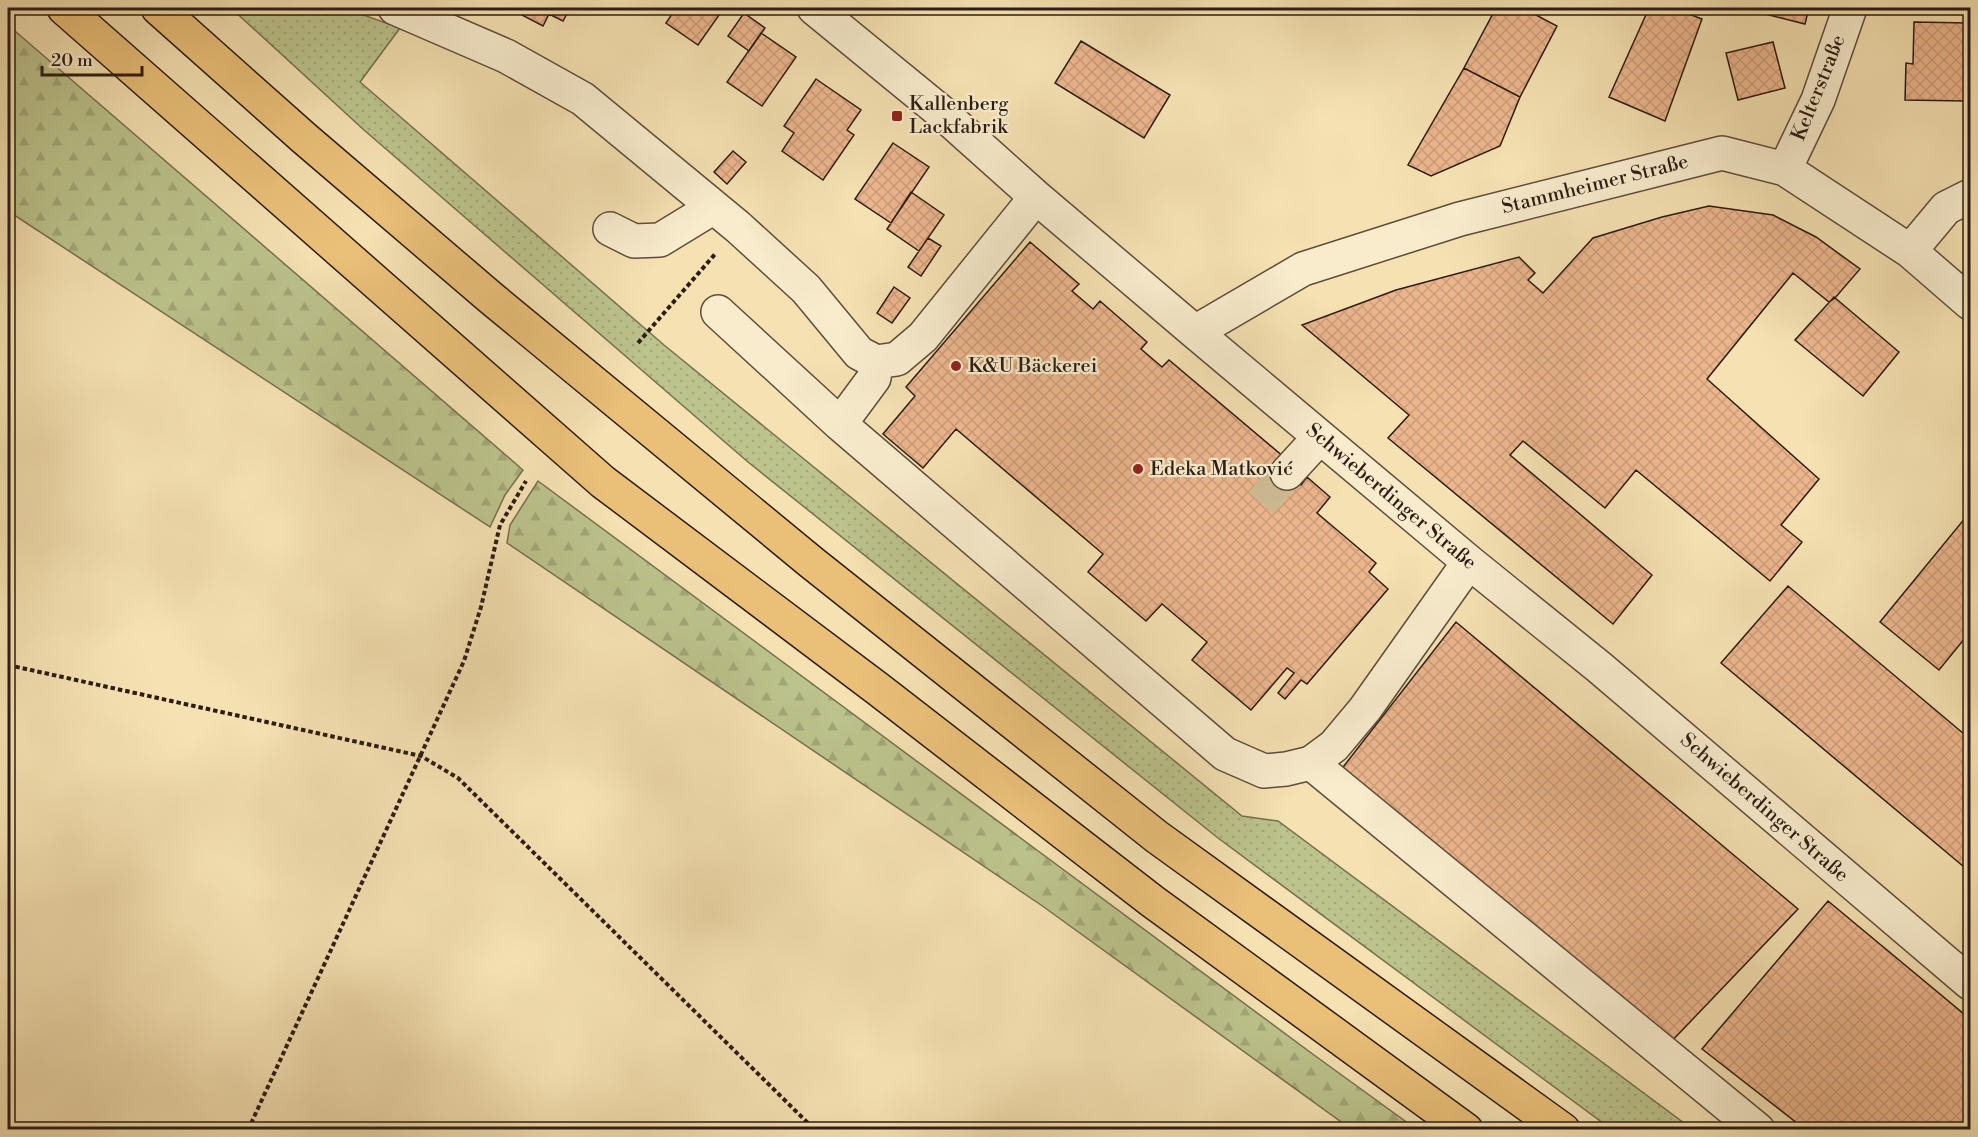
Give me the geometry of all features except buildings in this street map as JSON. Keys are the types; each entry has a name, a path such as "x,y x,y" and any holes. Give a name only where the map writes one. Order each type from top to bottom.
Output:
{"highway":[{"path":"158,8 491,298 811,562 1157,837 1563,1130"},
{"path":"176,8 203,48"},
{"path":"66,10 603,482 878,689 1152,901 1466,1130"}],"street":[{"path":"395,8 506,56 583,99 726,217 806,289 859,353 876,362 897,359 923,337 1036,197"},
{"name":"Schwieberdinger Straße","path":"814,8 941,112 1036,197 1195,332 1468,562 1599,667 1971,983"},
{"name":"Kelterstraße","path":"1785,168 1818,100 1850,8"},
{"name":"Stammheimer Straße","path":"1195,332 1302,269 1460,219 1722,153 1785,168 1910,251 1971,303"},
{"path":"1910,251 1946,208 1971,196"},
{"path":"610,229 634,241 660,240 726,217"},
{"path":"718,312 840,424 1225,754 1264,771 1311,763 1334,746 1365,709 1468,562"},
{"path":"840,424 874,378 876,362"},
{"path":"1287,473 1320,437"},
{"path":"1311,763 1758,1130"}],"path":[{"path":"638,343 726,217"},
{"path":"248,1130 464,661 481,607 500,525 526,481"},
{"path":"8,665 421,756 458,778 815,1130"}],"green space":[{"path":"231,8 344,8 400,28 360,82 664,345 1242,816 1278,821 1692,1129 1611,1129 1218,838 748,462 364,130"},
{"path":"8,25 523,470 505,495 490,527 8,211"},
{"path":"538,481 1416,1129 1351,1129 1041,905 507,543 510,525"}],"tunnel":[{"path":"1261,503 1287,473"}],"place":[{"name":"Kallenberg Lackfabrik","path":"897,116"},
{"name":"K&U Bäckerei","path":"956,366"},
{"name":"Edeka Matković","path":"1138,469"}]}
